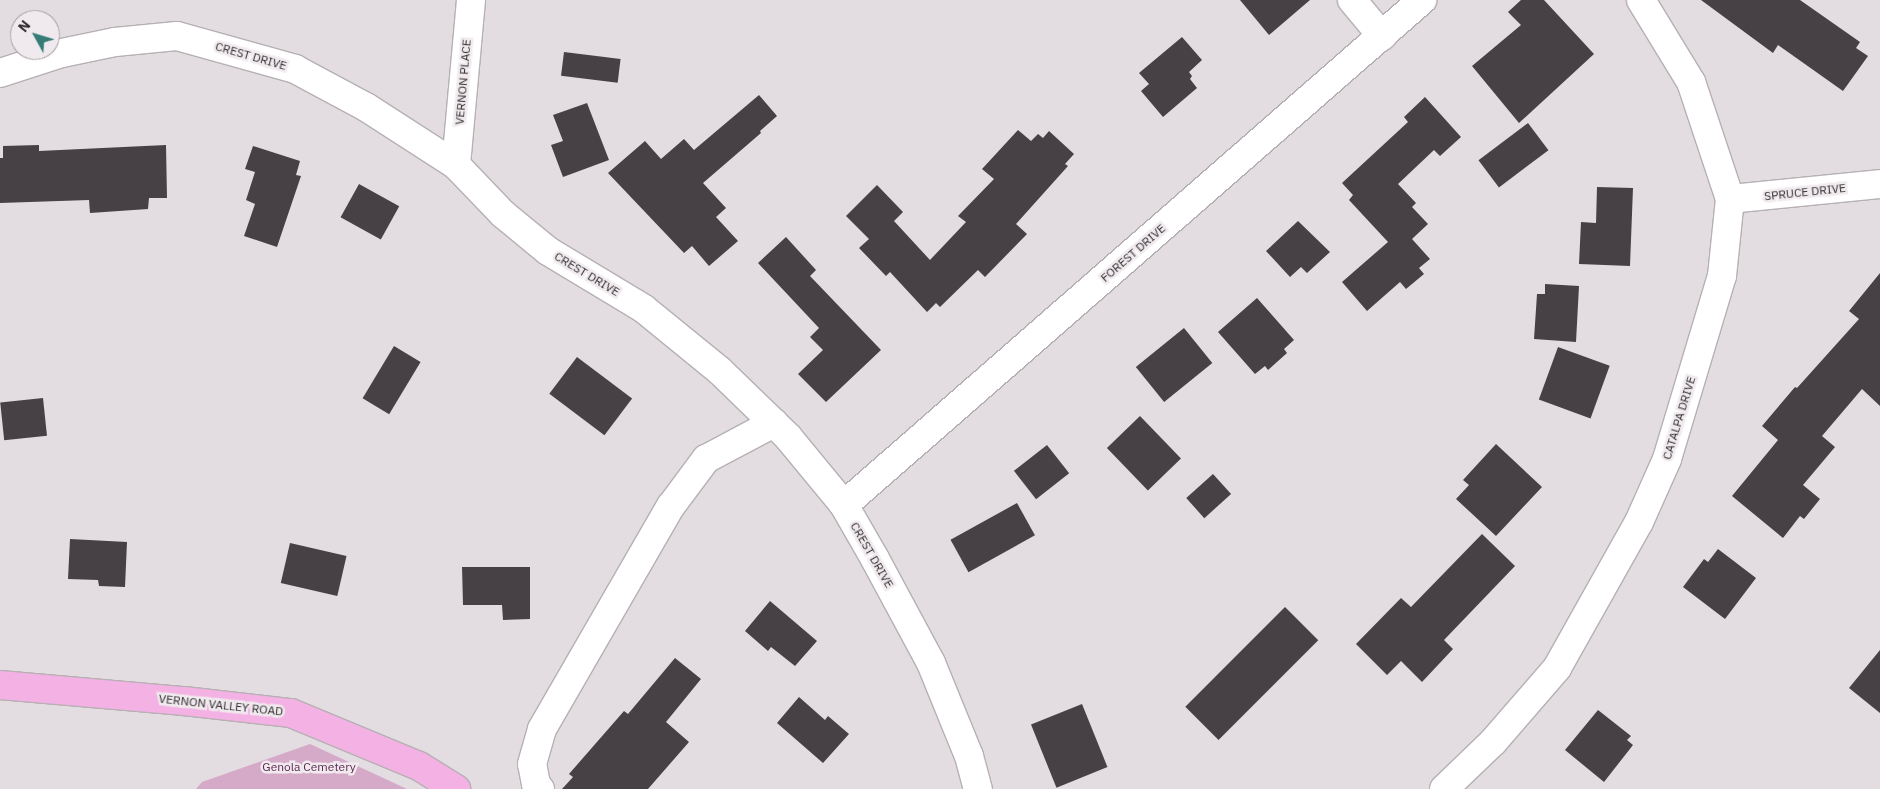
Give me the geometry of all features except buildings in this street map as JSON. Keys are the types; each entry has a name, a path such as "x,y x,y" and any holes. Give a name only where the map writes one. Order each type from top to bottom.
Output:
{"main road":[{"name":"VERNON VALLEY ROAD","path":"0,686 174,700 291,713 419,766 456,789"}],"street":[{"name":"VERNON PLACE","path":"456,165 471,0"},
{"path":"1352,0 1382,36"},
{"name":"FOREST DRIVE","path":"844,506 1422,0"},
{"name":"CATALPA DRIVE","path":"1444,789 1492,742 1557,668 1639,522 1667,459 1722,276 1730,199 1691,82 1642,0"},
{"name":"CREST DRIVE","path":"0,73 62,53 116,42 177,36 295,69 366,107 456,165 503,214 548,251 644,309 720,371 788,436 844,506 931,663 969,756 978,789"},
{"name":"SPRUCE DRIVE","path":"1730,199 1880,184"},
{"path":"540,789 536,784 532,764 542,729 671,506 706,460 774,423"}],"green space":[{"name":"Genola Cemetery","path":"310,744 407,789 196,789 202,782"}]}
